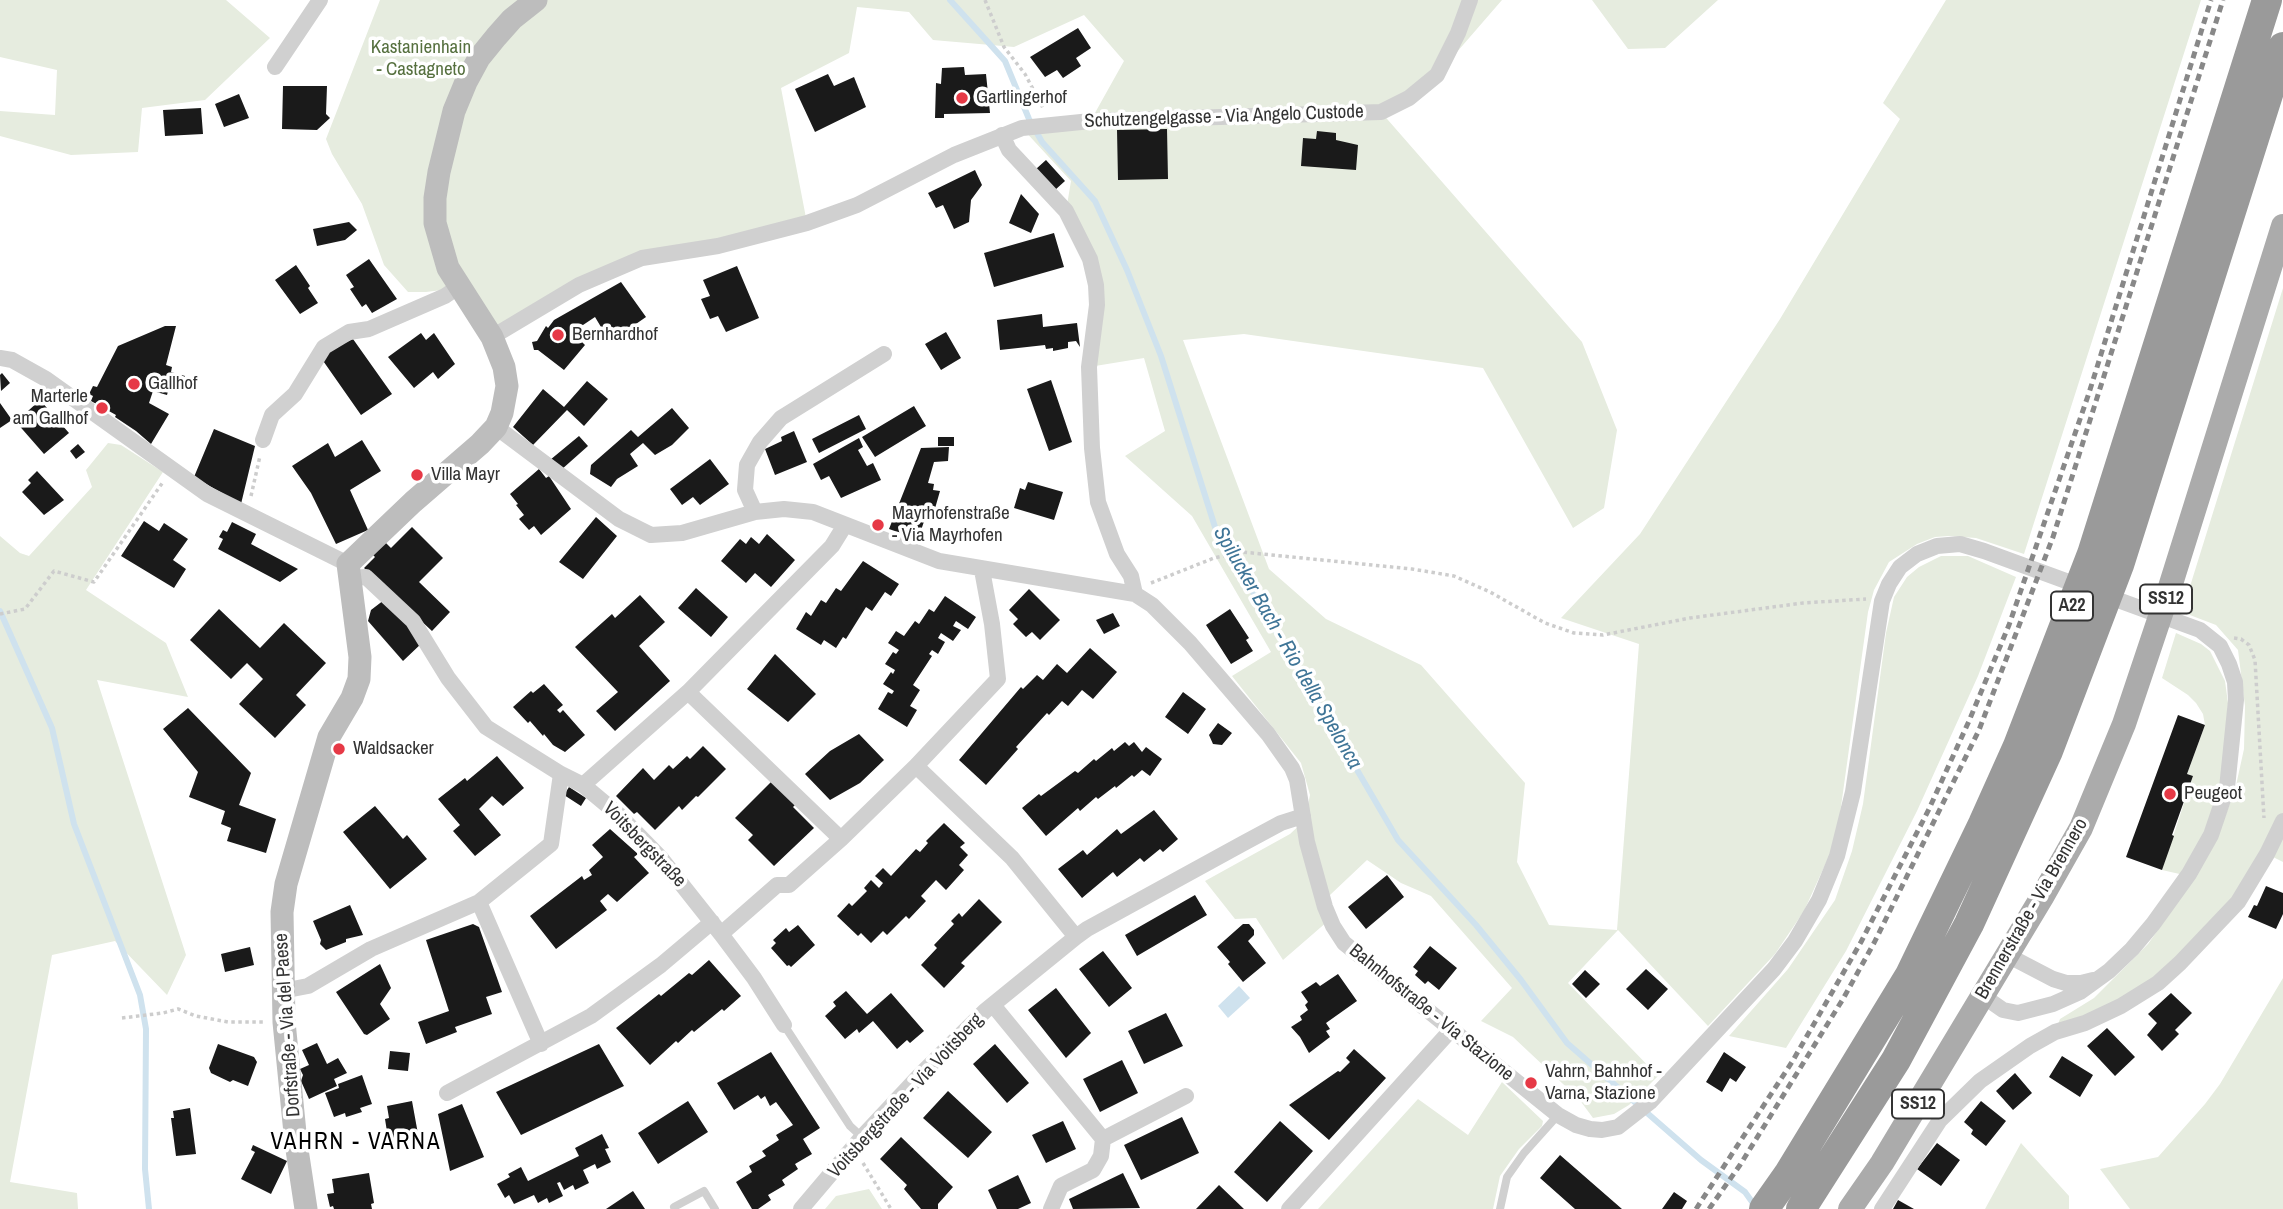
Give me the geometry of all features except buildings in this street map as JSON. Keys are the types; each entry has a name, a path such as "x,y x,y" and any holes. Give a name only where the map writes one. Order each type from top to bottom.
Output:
{"highway":[{"name":"A22","path":"1764,1209 1788,1175 1910,975 2018,746 2092,554 2267,0"},
{"name":"A22","path":"1805,1202 1896,1060 1969,924 2048,751 2119,565 2283,47"}],"main road":[{"name":"Brennerstraße - Via Brennero","path":"1850,1209 1882,1163 2081,828 2124,724 2170,587 2283,226"}],"street":[{"path":"275,67 320,0"},
{"path":"349,571 413,502 480,444 496,427 502,413 507,386 505,367 492,337 458,288 443,257 435,223 439,172 454,111 479,58 512,19 536,0"},
{"name":"Schutzengelgasse - Via Angelo Custode","path":"1002,135 1047,124 1381,111 1409,98 1437,75 1458,33 1470,0"},
{"path":"492,337 579,285 642,258 719,246 807,223 856,205 954,155 1002,135 1009,150 1066,211 1090,259 1097,305 1089,367 1092,448 1098,502 1117,554 1131,576 1135,594"},
{"path":"263,440 272,415 295,394 324,347 349,332 369,330 458,288"},
{"path":"755,512 745,490 747,465 760,442 781,418 884,354"},
{"name":"Voitsbergstraße","path":"0,358 12,360 47,379 206,494 349,571 366,577 413,621 448,678 486,727 583,785 619,815 660,857 754,978 784,1025"},
{"name":"Bahnhofstraße - Via Stazione","path":"496,427 619,519 651,536 682,533 755,512 784,509 813,512 939,561 1135,594 1166,617 1268,734 1292,768 1325,907 1344,943 1558,1115 1576,1125 1602,1130 1618,1127 1633,1117 1774,970 1819,900 1838,856 1853,792 1882,601 1900,567 1917,554 1937,546 1960,544 2186,624 2211,637 2220,646"},
{"path":"583,785 688,692 832,546 845,525"},
{"path":"447,1093 591,1016 777,885 789,884 841,839 916,766 998,679 982,570"},
{"name":"Dorfstraße - Via del Paese","path":"306,1209 296,1143 284,1022 282,912 286,884 329,737 352,698 359,679 360,657 349,571"},
{"path":"1983,996 2003,1010 2018,1013 2053,1004 2080,992 2102,977 2133,948 2154,924 2189,874 2211,835 2227,788 2236,700 2235,682 2220,646"},
{"path":"688,692 841,839"},
{"path":"916,766 1012,858 1076,937"},
{"path":"282,991 308,986 371,949 479,902 551,844 561,774"},
{"name":"Voitsbergstraße - Via Voitsberg","path":"801,1209 921,1074 993,1005 1076,937 1242,844 1303,816"},
{"path":"1882,1209 1940,1120 1980,1081 2055,1032 2085,1023 2122,1006 2158,983 2238,902 2283,821"},
{"path":"479,902 541,1044"},
{"path":"2007,955 2066,983 2081,983 2102,977"},
{"path":"993,1005 1104,1139 1101,1156 1093,1170 1061,1186 1051,1209"},
{"path":"1289,1209 1451,1030"},
{"path":"1104,1139 1186,1096"}],"lane":[{"name":"Voitsbergstraße","path":"784,1025 850,1126 857,1143"},
{"path":"1500,1209 1507,1177 1524,1153 1558,1115"},
{"path":"674,1207 704,1191 715,1209"}],"path":[{"path":"985,0 1004,47 1039,98 1047,124"},
{"path":"247,515 263,440"},
{"path":"0,614 25,609 54,571 94,582 172,469"},
{"path":"1135,594 1148,584 1214,558 1242,552 1412,569 1454,576 1490,592 1545,623 1574,633 1602,635 1690,618 1803,603 1865,598 1882,601"},
{"path":"2220,646 2235,638 2241,639 2249,645 2255,660 2265,827 2275,837"},
{"path":"122,1018 178,1009 196,1016 228,1022 284,1022"},
{"path":"857,1143 891,1209"}],"green space":[{"path":"0,0 226,0 270,38 205,100 142,108 138,152 71,155 0,136 0,111 55,115 57,70 0,57"},
{"name":"Kastanienhain - Castagneto","path":"380,0 1502,0 1437,75 1381,112 1582,342 1617,430 1604,508 1573,528 1483,368 1244,334 1183,340 1269,569 1326,619 1421,665 1525,783 1517,862 1549,925 1617,930 1639,644 1561,618 1640,534 1780,319 1900,119 1883,103 1946,0 2201,0 2024,554 1976,538 1949,536 1935,537 1917,544 1889,562 1874,590 1868,612 1839,821 1830,854 1804,911 1775,954 1708,1026 1618,930 1568,983 1658,1076 1629,1105 1614,1114 1593,1118 1579,1099 1513,1037 1481,1021 1512,988 1431,896 1401,883 1367,860 1330,895 1328,921 1283,960 1256,918 1235,919 1205,881 1290,834 1305,820 1310,795 1301,763 1232,676 1271,652 1192,516 1125,456 1165,431 1144,358 1089,367 1097,305 1066,211 1071,181 1022,128 1091,120 1124,61 1084,15 1014,47 933,40 909,12 857,7 849,53 781,88 807,223 642,258 492,337 458,288 408,292 384,265 362,204 326,139"},
{"path":"1592,0 1718,0 1665,48 1628,49"},
{"path":"2283,288 2283,862 2267,854 2238,902 2158,983 2055,1032 2060,1019 2094,998 2148,944 2195,878 2217,838 2235,790 2244,749 2245,706 2238,650 2216,625 2182,612"},
{"path":"108,443 121,445 163,472 86,590 166,643 188,697 97,680 186,955 167,995 115,941 52,955 10,1182 77,1193 78,1209 0,1209 0,536 20,553 29,556 92,487 86,470"},
{"path":"1941,556 1968,556 2016,577 1978,676 1917,811 1846,951 1786,1048 1729,1036 1788,969 1835,900 1852,851 1863,804 1886,633 1894,597 1907,577 1919,567"},
{"path":"2176,633 2210,651 2225,681 2228,703 2223,789 2206,836 2184,875 2162,870 2193,776 2187,774 2205,725 2203,714 2196,703 2162,678"},
{"path":"2283,978 2283,1209 2130,1209 2100,1169 2158,1157 2220,1084"},
{"path":"1502,1082 1543,1121 1542,1126 1519,1149 1500,1176 1493,1209 1318,1209 1418,1099 1468,1135"},
{"path":"2021,1143 2069,1196 2069,1209 1985,1209"},
{"path":"869,1189 882,1209 825,1209 836,1196"}],"water":[{"path":"1239,986 1250,998 1228,1018 1218,1006"}],"waterway":[{"name":"Spilucker Bach - Rio della Spelonca","path":"950,0 1005,61 1029,119 1042,142 1095,201 1127,270 1161,356 1215,527 1398,840 1476,925 1567,1043 1701,1160 1745,1192 1755,1206"},
{"path":"0,611 52,728 74,824 140,995 146,1029 145,1169 149,1209"}],"railway":[{"path":"1696,1209 1792,1062 1861,942 1929,809 1969,721 2009,625 2089,393 2211,0"},
{"path":"1709,1209 1740,1165 1843,999 1874,943 1979,730 2053,537 2223,0"}],"place":[{"name":"Gartlingerhof","path":"962,98"},
{"name":"Bernhardhof","path":"558,335"},
{"name":"Gallhof","path":"134,384"},
{"name":"Marterle am Gallhof","path":"102,408"},
{"name":"Villa Mayr","path":"417,475"},
{"name":"Mayrhofenstraße - Via Mayrhofen","path":"878,525"},
{"name":"Waldsacker","path":"339,749"},
{"name":"Peugeot","path":"2170,794"},
{"name":"Vahrn, Bahnhof - Varna, Stazione","path":"1531,1083"}],"district":[{"name":"VAHRN - VARNA","path":"356,1143"}]}
